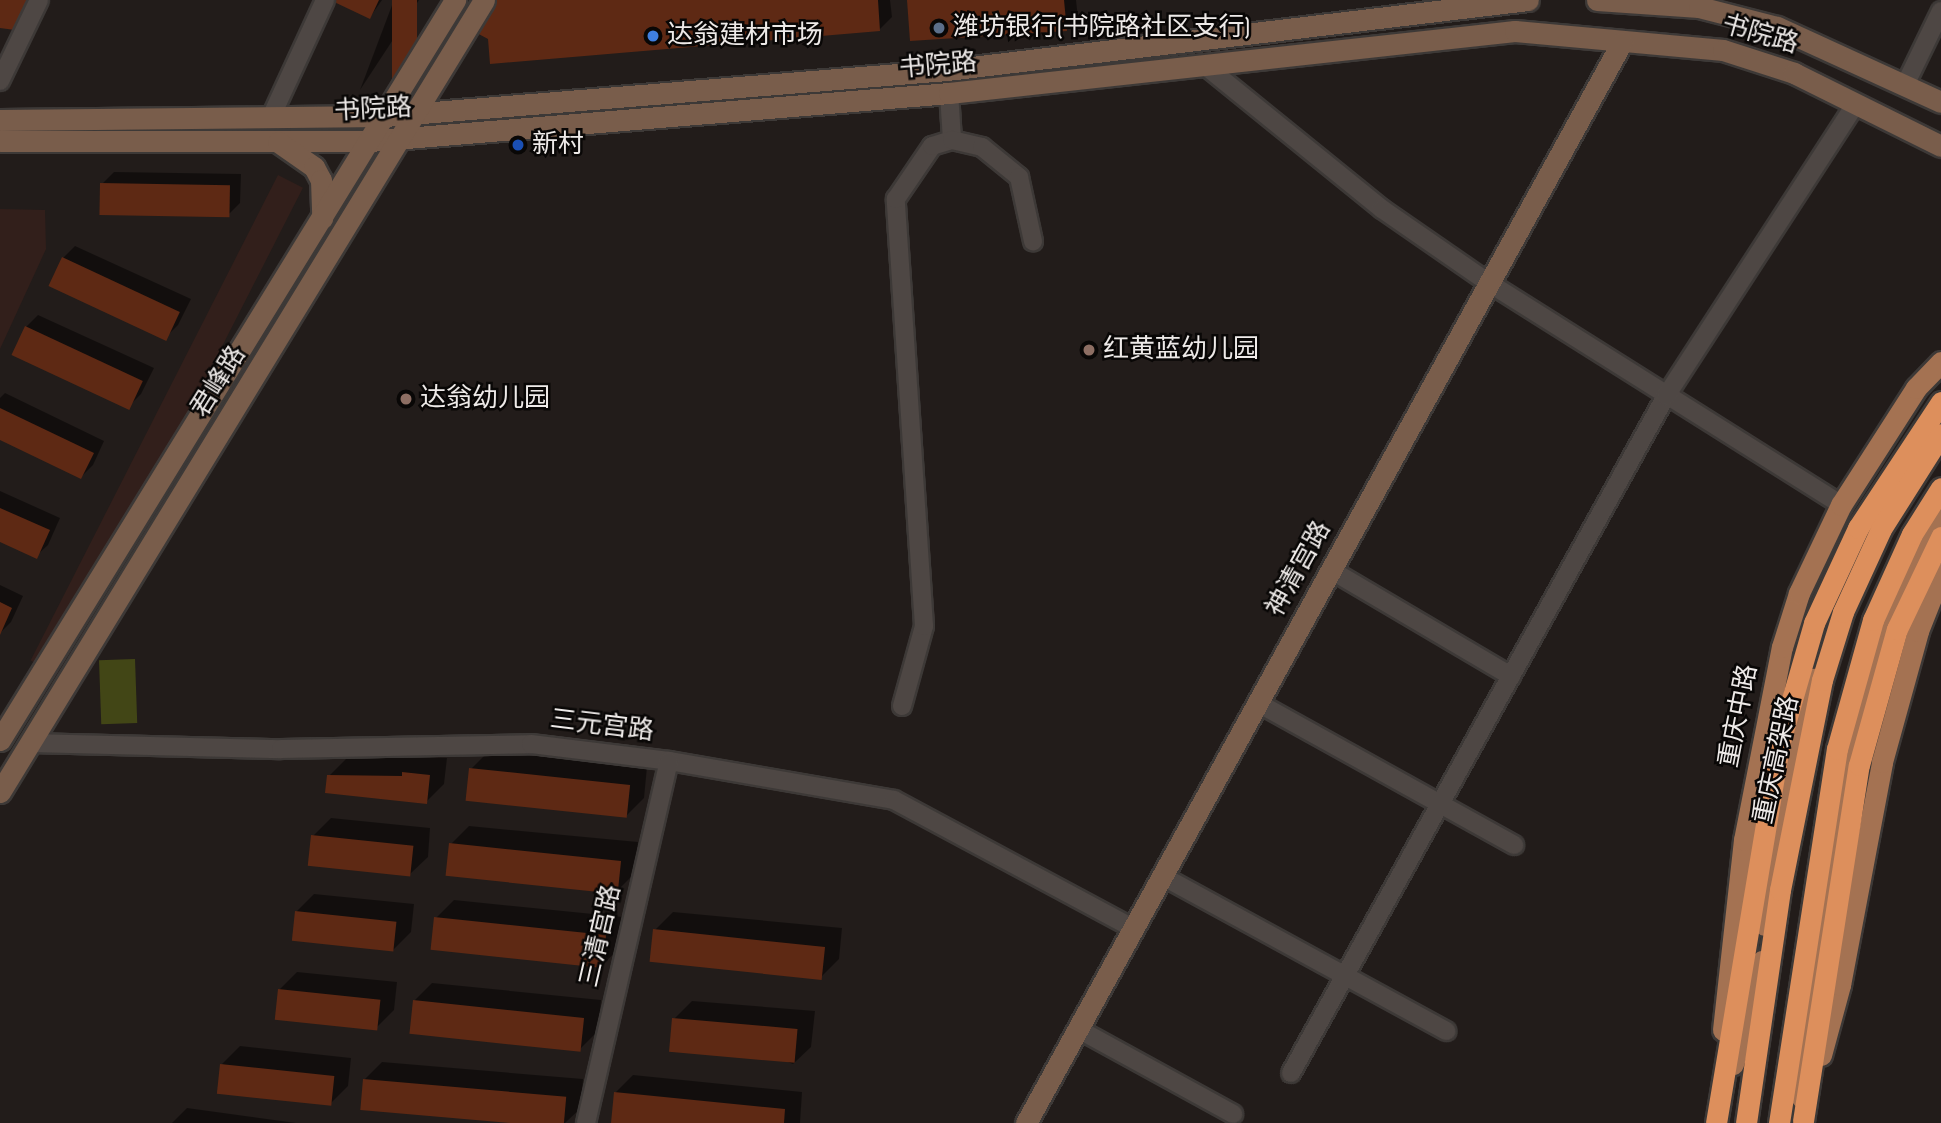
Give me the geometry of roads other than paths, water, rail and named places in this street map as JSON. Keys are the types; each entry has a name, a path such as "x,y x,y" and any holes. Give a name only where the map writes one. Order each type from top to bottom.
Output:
{"highway":[{"path":"1716,1123 1780,741 1814,623 1858,528 1941,402"},
{"name":"重庆高架路","path":"1746,1123 1780,890 1822,680 1843,612 1881,529 1941,434"},
{"path":"1779,1123 1837,749 1873,620 1912,534 1941,488"},
{"path":"1803,1122 1859,765 1897,629 1941,537"}],"main road":[{"name":"君峰路","path":"1,736 322,221 455,0"},
{"name":"君峰路","path":"0,792 484,0"},
{"name":"书院路","path":"0,120 385,116 417,110 947,70 1528,0"},
{"name":"书院路","path":"1597,0 1699,3 1777,27 1906,83 1941,102"},
{"name":"书院路","path":"0,141 370,141 949,93 1208,68 1514,31 1723,50 1794,73 1941,146"},
{"name":"神清宫路","path":"1026,1123 1622,42"},
{"path":"276,141 314,167 324,197 322,221"},
{"name":"重庆中路","path":"1716,1123 1731,927 1768,714 1799,593 1841,505 1916,388 1941,362"},
{"path":"1716,1123 1761,968 1770,881 1794,748 1832,615 1871,527 1941,422"},
{"path":"1803,1122 1799,1060 1847,751 1884,626 1941,509"},
{"path":"1803,1122 1840,985 1882,762 1918,631 1941,573"},
{"path":"1,736 30,743"}],"street":[{"path":"0,81 40,0"},
{"path":"271,117 325,0"},
{"path":"1906,83 1941,11"},
{"path":"1208,68 1382,209 1489,283 1841,505"},
{"path":"949,93 952,141"},
{"path":"1291,1073 1666,397 1856,103"},
{"path":"902,706 924,626 896,200 932,146 952,141 982,146 1019,177 1033,241"},
{"path":"1331,570 1511,676"},
{"path":"1258,702 1514,845"},
{"name":"三元宫路","path":"30,743 281,749 531,744 669,761 894,800 1133,928"},
{"name":"三清宫路","path":"586,1123 669,761"},
{"path":"1161,876 1446,1031"},
{"path":"1077,1029 1233,1114"}],"place":[{"name":"潍坊银行(书院路社区支行)","path":"939,28"},
{"name":"达翁建材市场","path":"653,36"},
{"name":"新村","path":"518,145"},
{"name":"红黄蓝幼儿园","path":"1089,350"},
{"name":"达翁幼儿园","path":"406,399"}]}
